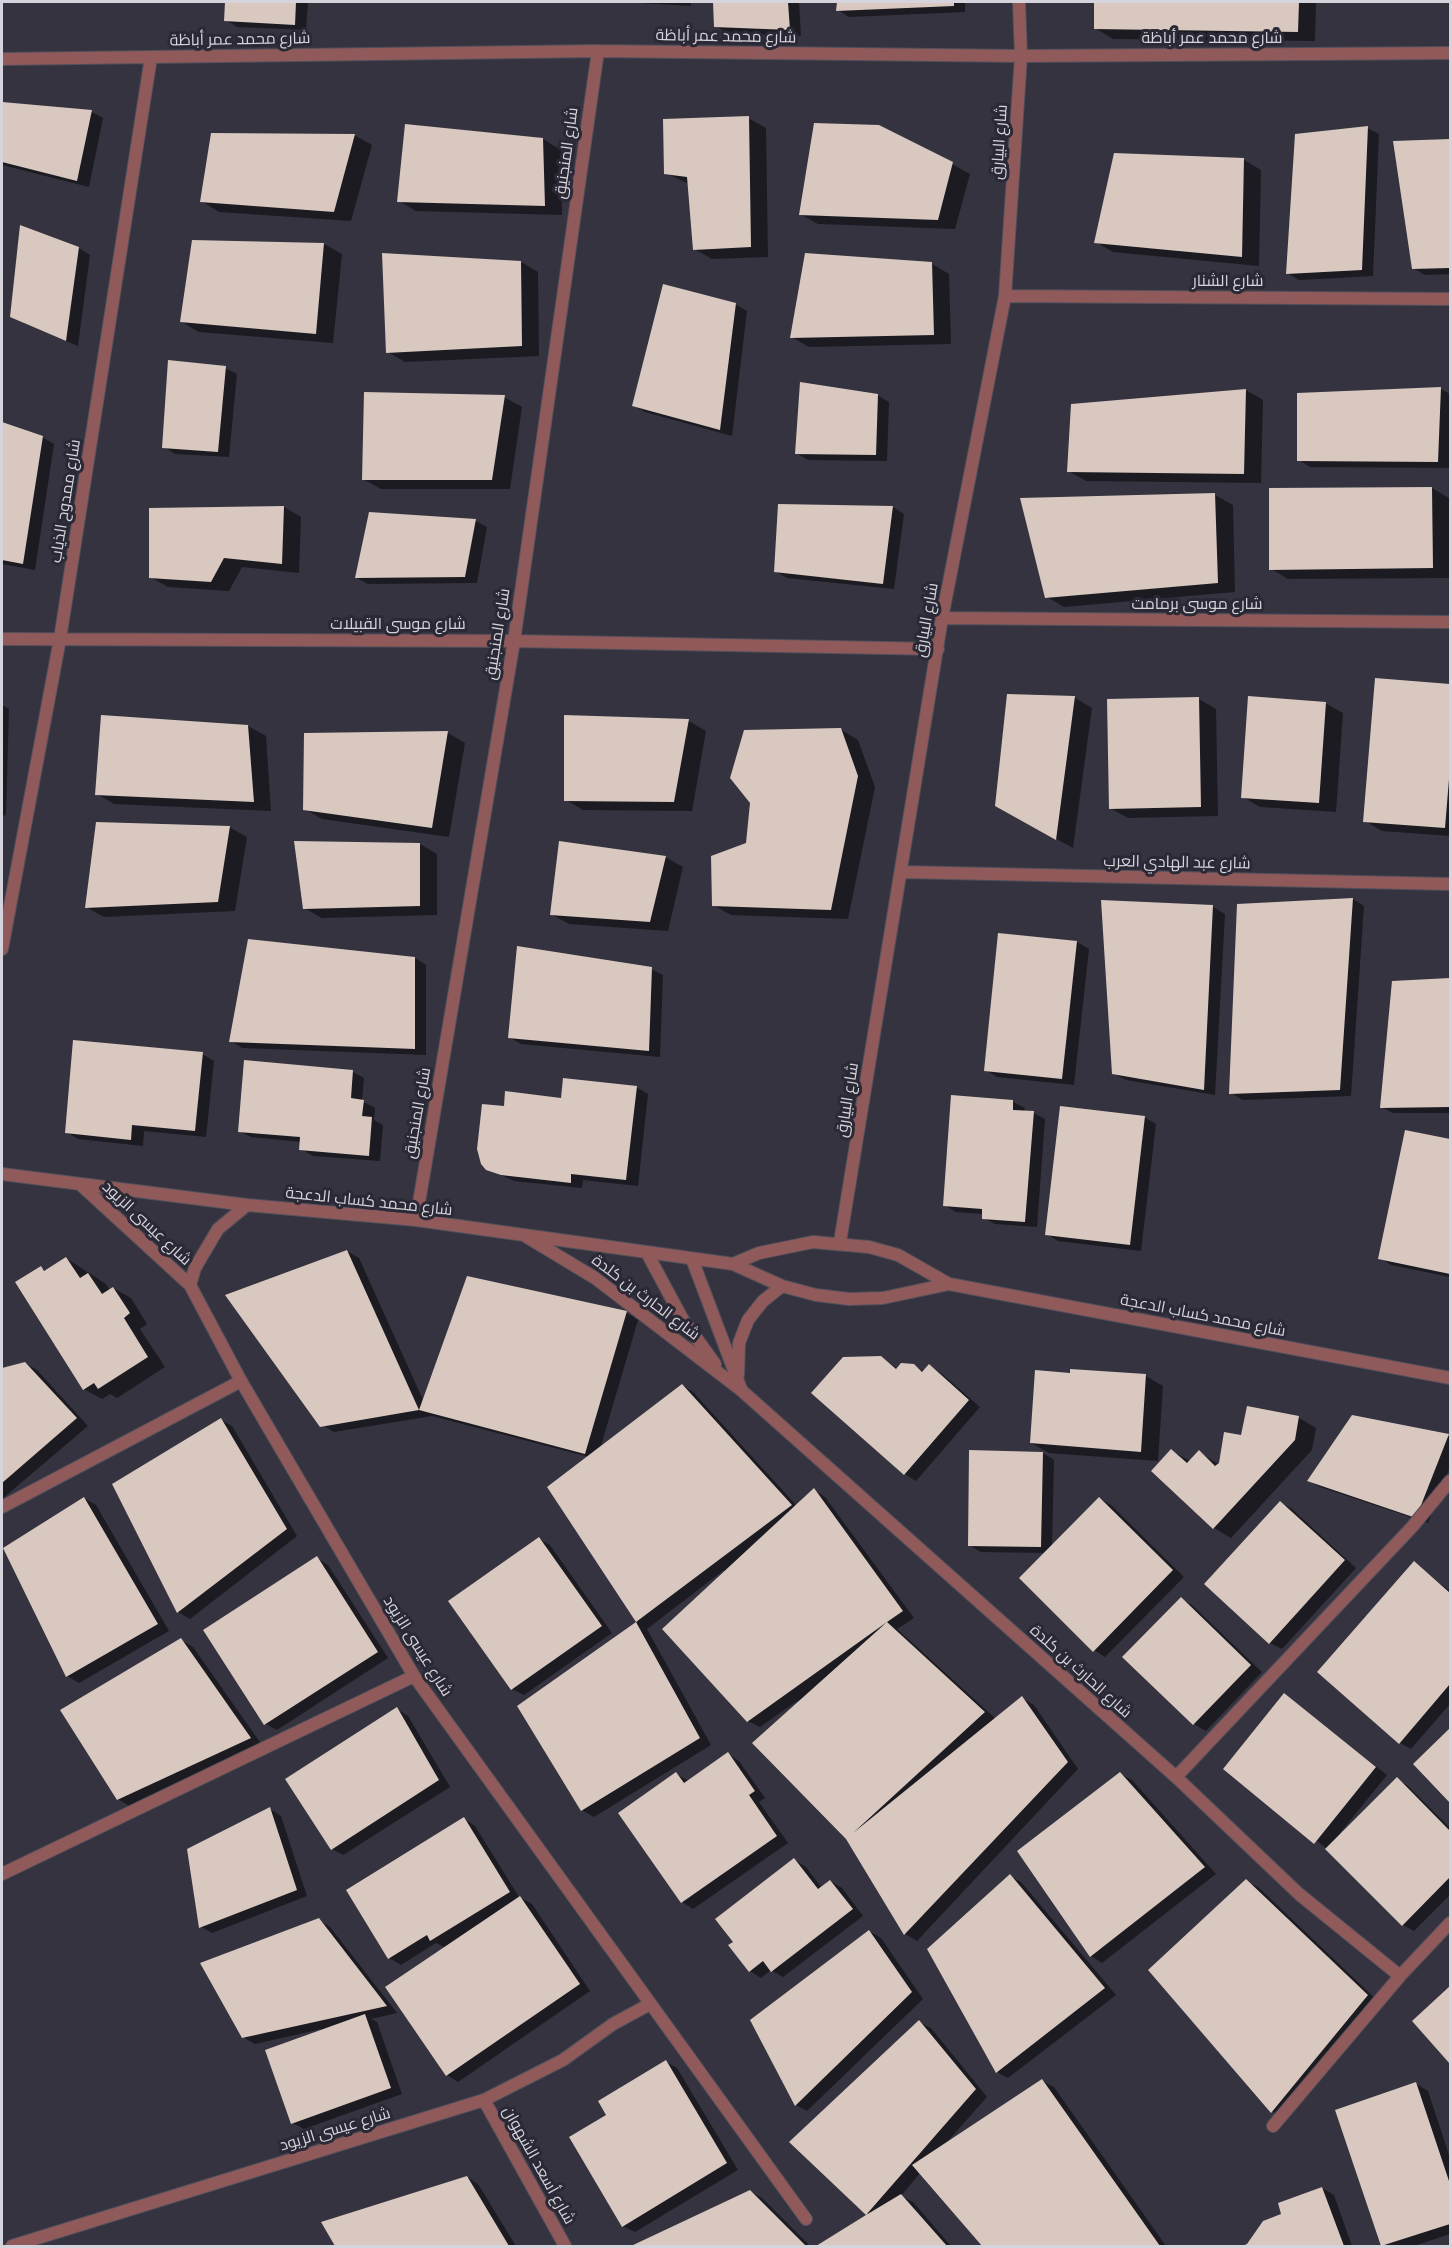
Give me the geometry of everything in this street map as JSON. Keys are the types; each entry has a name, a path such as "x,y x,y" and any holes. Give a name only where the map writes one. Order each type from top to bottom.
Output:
{"street":[{"name":"شارع البيارق","path":"840,1242 942,618 1005,296 1021,56 1019,2"},
{"name":"شارع محمد عمر أباظة","path":"2,59 598,51 1021,56 1450,53"},
{"name":"شارع المنجنيق","path":"416,1220 513,641 598,51"},
{"name":"شارع ممدوح الذياب","path":"2,949 60,639 151,57"},
{"name":"شارع الشنار","path":"1005,296 1450,299"},
{"name":"شارع موسى برمامت","path":"942,618 1450,622"},
{"name":"شارع موسى القبيلات","path":"2,639 513,641 938,649"},
{"name":"شارع عبد الهادي العرب","path":"902,872 1450,884"},
{"name":"شارع محمد كساب الدعجة","path":"2,1174 247,1206 416,1220 733,1264 782,1286 816,1295 849,1299 883,1298 949,1284"},
{"name":"شارع عيسى الزيود","path":"81,1185 190,1285 241,1381 414,1676 806,2219"},
{"name":"شارع عيسى الزيود","path":"190,1285 195,1268 218,1229 247,1206"},
{"name":"شارع الحارث بن كلدة","path":"526,1237 595,1278 741,1390 1176,1777 1299,1894 1400,1976"},
{"name":"شارع محمد كساب الدعجة","path":"733,1264 785,1246 840,1242 898,1255 949,1284 1450,1378"},
{"name":"شارع الحارث بن كلدة","path":"647,1253 694,1338 741,1390"},
{"name":"شارع الحارث بن كلدة","path":"692,1259 741,1390"},
{"path":"741,1390 737,1366 739,1343 748,1320 763,1301 782,1286"},
{"path":"2,1507 241,1381"},
{"path":"1176,1777 1404,1536 1450,1481"},
{"path":"2,1874 414,1676"},
{"path":"1273,2126 1400,1976 1450,1923"},
{"name":"شارع عيسى الزيود","path":"12,2247 484,2100 563,2060 614,2024 650,2004"},
{"name":"شارع أسعد الشهوان","path":"484,2100 565,2247"}],"building":[{"path":"225,2 296,2 295,25 224,21"},
{"path":"713,2 788,2 790,30 714,27"},
{"path":"837,2 954,2 954,6 836,11"},
{"path":"1094,2 1299,2 1298,32 1094,29"},
{"path":"2,102 92,110 77,181 2,162"},
{"path":"749,116 751,247 693,250 687,177 664,174 663,119"},
{"path":"814,123 879,125 953,162 938,220 799,215"},
{"path":"405,124 543,138 545,206 397,202"},
{"path":"1368,126 1362,270 1286,274 1295,134"},
{"path":"211,133 355,134 334,212 200,202"},
{"path":"1450,139 1450,268 1412,269 1393,141"},
{"path":"1114,153 1244,158 1242,257 1094,243"},
{"path":"20,225 79,247 66,341 10,317"},
{"path":"192,240 324,243 316,334 180,322"},
{"path":"382,253 521,261 522,346 386,353"},
{"path":"805,253 932,262 934,335 790,338"},
{"path":"663,284 736,303 720,430 632,406"},
{"path":"168,360 226,366 218,452 162,448"},
{"path":"800,382 878,394 876,455 795,454"},
{"path":"1441,387 1438,462 1297,461 1297,393"},
{"path":"1246,389 1244,474 1067,472 1071,404"},
{"path":"364,392 505,395 492,480 362,480"},
{"path":"2,422 43,436 23,564 2,560"},
{"path":"1432,487 1433,568 1269,570 1269,488"},
{"path":"1215,493 1218,583 1045,598 1020,498"},
{"path":"778,504 893,506 883,584 774,572"},
{"path":"284,506 282,564 224,558 211,582 149,578 149,508"},
{"path":"369,512 476,519 465,577 355,578"},
{"path":"1375,678 1450,684 1450,767 1445,828 1363,822"},
{"path":"1007,694 1075,696 1056,840 995,806"},
{"path":"1248,696 1326,702 1319,803 1241,798"},
{"path":"1199,697 1201,807 1109,809 1107,699"},
{"path":"101,715 248,725 254,802 95,795"},
{"path":"564,715 689,719 674,802 564,801"},
{"path":"841,728 858,776 831,910 712,906 711,856 746,843 750,803 730,778 744,730"},
{"path":"448,731 432,828 303,810 304,733"},
{"path":"96,822 230,826 218,902 85,908"},
{"path":"294,841 420,843 420,906 303,909"},
{"path":"559,841 666,856 650,922 550,915"},
{"path":"1353,898 1340,1090 1229,1094 1237,904"},
{"path":"1101,900 1213,905 1204,1090 1112,1074"},
{"path":"998,933 1077,941 1062,1079 984,1071"},
{"path":"248,939 415,957 415,1049 229,1042"},
{"path":"517,946 652,967 649,1051 508,1038"},
{"path":"1450,978 1450,1107 1380,1108 1392,981"},
{"path":"73,1040 203,1052 195,1131 132,1125 131,1140 65,1133"},
{"path":"244,1060 353,1070 351,1098 364,1100 362,1116 372,1117 369,1156 299,1150 300,1137 238,1132"},
{"path":"563,1078 637,1086 626,1180 571,1174 571,1183 501,1175 486,1170 481,1164 477,1149 482,1104 504,1106 505,1091 561,1098"},
{"path":"951,1095 1013,1100 1013,1110 1034,1111 1025,1222 982,1219 982,1209 943,1206"},
{"path":"1060,1106 1145,1116 1130,1245 1045,1235"},
{"path":"1405,1130 1450,1139 1450,1274 1378,1259"},
{"path":"347,1250 419,1410 320,1427 225,1295"},
{"path":"66,1257 80,1278 88,1273 102,1294 113,1287 130,1313 124,1318 148,1357 98,1389 94,1383 83,1390 15,1282 41,1266 44,1271"},
{"path":"467,1276 627,1311 585,1454 419,1410"},
{"path":"881,1356 896,1369 901,1363 914,1364 922,1372 929,1364 969,1400 904,1475 811,1393 843,1357"},
{"path":"25,1362 77,1418 2,1483 2,1368"},
{"path":"1070,1369 1146,1374 1141,1452 1030,1443 1035,1370 1070,1373"},
{"path":"682,1384 792,1505 636,1622 547,1487"},
{"path":"1247,1406 1299,1416 1295,1440 1213,1529 1151,1471 1171,1449 1187,1463 1199,1450 1215,1466 1219,1463 1224,1432 1241,1435"},
{"path":"1352,1415 1449,1434 1416,1518 1307,1481"},
{"path":"221,1418 287,1529 177,1613 112,1484"},
{"path":"969,1450 1043,1452 1041,1547 968,1546"},
{"path":"814,1488 903,1611 747,1722 662,1629"},
{"path":"84,1497 158,1624 66,1677 3,1548"},
{"path":"1099,1497 1173,1570 1093,1652 1019,1578"},
{"path":"1280,1501 1345,1560 1269,1644 1204,1584"},
{"path":"539,1537 602,1626 511,1690 448,1601"},
{"path":"317,1556 378,1652 264,1725 203,1630"},
{"path":"1414,1561 1450,1593 1450,1684 1399,1744 1317,1672"},
{"path":"1181,1597 1251,1665 1193,1725 1122,1657"},
{"path":"636,1622 700,1738 581,1811 517,1706"},
{"path":"887,1622 985,1712 853,1833 1022,1696 1068,1762 904,1935 846,1839 752,1743"},
{"path":"181,1638 251,1738 117,1800 60,1710"},
{"path":"1284,1693 1376,1767 1314,1844 1223,1769"},
{"path":"397,1707 439,1780 331,1850 285,1779"},
{"path":"1450,1728 1450,1803 1413,1764"},
{"path":"728,1752 755,1791 749,1795 777,1836 681,1903 618,1813 676,1772 684,1783"},
{"path":"1120,1772 1205,1867 1090,1957 1017,1851"},
{"path":"1397,1777 1450,1831 1450,1877 1402,1926 1325,1849"},
{"path":"270,1807 297,1890 199,1928 187,1849"},
{"path":"464,1817 510,1892 430,1941 427,1935 388,1959 346,1890"},
{"path":"794,1858 818,1889 830,1880 853,1909 771,1972 763,1961 749,1972 728,1945 733,1942 715,1919"},
{"path":"1010,1874 1105,1988 996,2073 927,1949"},
{"path":"1246,1879 1368,1995 1271,2113 1148,1970"},
{"path":"520,1896 580,1984 446,2076 385,1987"},
{"path":"319,1918 387,2006 242,2038 200,1963"},
{"path":"869,1930 912,1992 795,2106 750,2020"},
{"path":"1450,1986 1450,2064 1412,2021"},
{"path":"365,2014 391,2088 291,2124 265,2050"},
{"path":"919,2020 976,2089 866,2215 789,2142"},
{"path":"666,2060 727,2163 622,2227 569,2137 606,2115 598,2101"},
{"path":"1042,2079 1160,2246 982,2246 912,2165"},
{"path":"1416,2082 1450,2184 1450,2224 1381,2246 1335,2110"},
{"path":"467,2176 509,2246 335,2246 321,2222"},
{"path":"1322,2187 1344,2246 1242,2246 1247,2244 1263,2221 1281,2214 1278,2203"},
{"path":"750,2190 806,2246 631,2246"},
{"path":"901,2194 947,2246 816,2246 866,2215"}]}
